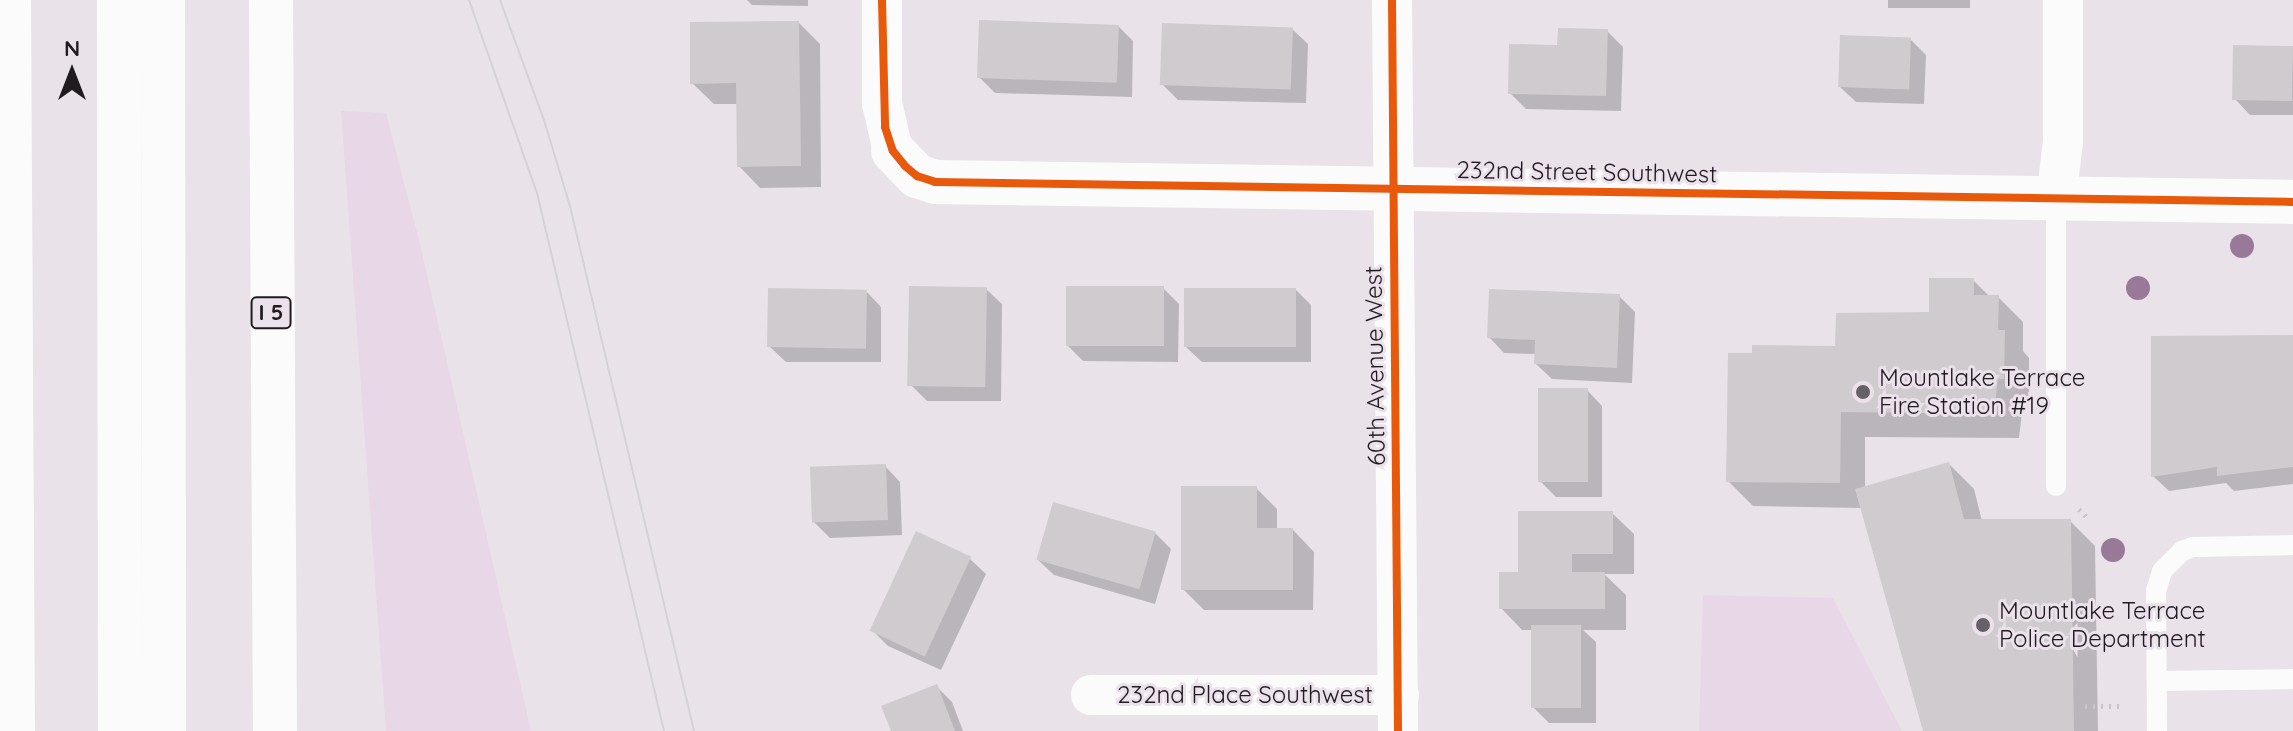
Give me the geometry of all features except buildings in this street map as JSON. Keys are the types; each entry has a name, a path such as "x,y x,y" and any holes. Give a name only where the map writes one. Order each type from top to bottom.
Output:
{"main road":[{"path":"9,0 13,731"},
{"path":"119,0 120,731"},
{"path":"163,0 164,731"},
{"name":"I 5","path":"271,0 278,731"},
{"name":"232nd Street Southwest","path":"893,151 917,176 935,182 2293,202"}],"street":[{"path":"882,0 882,103 893,151"},
{"name":"60th Avenue West","path":"1392,0 1399,713"},
{"path":"2056,199 2063,142 2063,0"},
{"name":"232nd Place Southwest","path":"1091,695 1399,713"}],"lane":[{"path":"2056,199 2056,486"},
{"path":"2157,731 2156,591 2168,564 2193,547 2293,545"},
{"path":"2157,681 2293,679"}],"path":[{"path":"2085,706 2133,706"}],"shaded area":[{"path":"341,111 386,113 421,248 531,731 386,731"},
{"path":"1703,595 1833,598 1902,731 1699,731"}],"tram line":[{"path":"469,0 537,193 664,731"},
{"path":"500,0 544,120 570,206 694,731"}],"cycle path":[{"path":"882,0 885,127 893,151 905,166 917,176 935,182 2293,202"},
{"path":"1392,0 1398,731"}],"place":[{"name":"Mountlake Terrace Fire Station #19","path":"1863,392"},
{"name":"Mountlake Terrace Police Department","path":"1983,625"}]}
